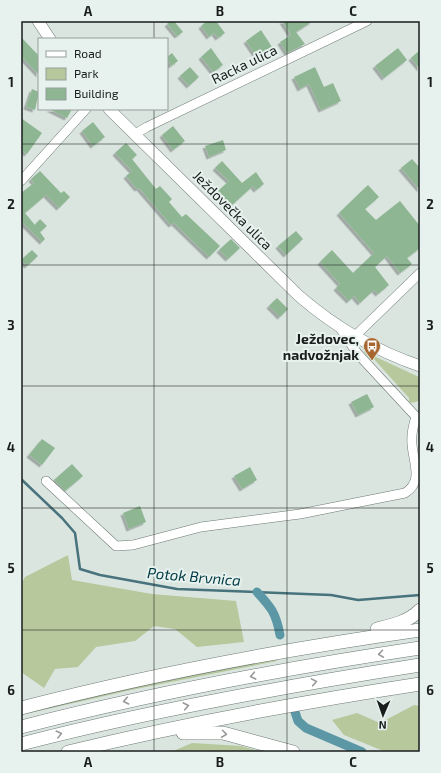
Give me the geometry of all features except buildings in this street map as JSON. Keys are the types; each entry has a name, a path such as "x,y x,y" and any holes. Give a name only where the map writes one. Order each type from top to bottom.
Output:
{"highway":[{"path":"340,641 354,633 410,619 420,610"},
{"path":"21,708 148,678 340,641 420,630"},
{"path":"21,727 153,695 322,663 420,648"},
{"path":"21,744 71,731 230,698 420,666"},
{"path":"68,752 129,738 329,699 420,684"},
{"path":"129,738 190,732 223,733 293,752"}],"main road":[{"path":"38,21 49,38"},
{"name":"Ježdovečka ulica","path":"109,110 319,314 354,336 398,358 420,366"}],"street":[{"name":"Racka ulica","path":"135,134 367,21"},
{"path":"21,180 85,110"},
{"path":"354,336 420,273"},
{"name":"Ježdovečka ulica","path":"340,328 357,353 418,419"},
{"path":"46,481 116,546 133,545 201,527 300,514 405,493 411,489 416,481 411,434 418,419"}],"green space":[{"path":"363,351 419,377 420,399 412,403 409,402 409,398 373,358 371,360"},
{"path":"68,555 72,580 152,594 236,601 244,642 197,647 175,629 154,626 135,641 96,647 78,667 55,669 44,688 21,672 21,585 25,577"},
{"path":"276,659 277,661 131,690 21,715 21,712 179,677"},
{"path":"414,705 420,706 420,752 386,752 344,735 332,720 357,713 380,723"},
{"path":"192,743 241,746 262,752 171,752"}],"waterway":[{"name":"Potok Brvnica","path":"21,479 62,518 75,533 80,569 100,575 177,589 331,595 358,600 420,595"},
{"path":"257,592 272,611 277,621 280,635"},
{"path":"295,712 298,721 306,728 362,752"}],"place":[{"name":"Ježdovec, nadvožnjak","path":"372,361"}]}
